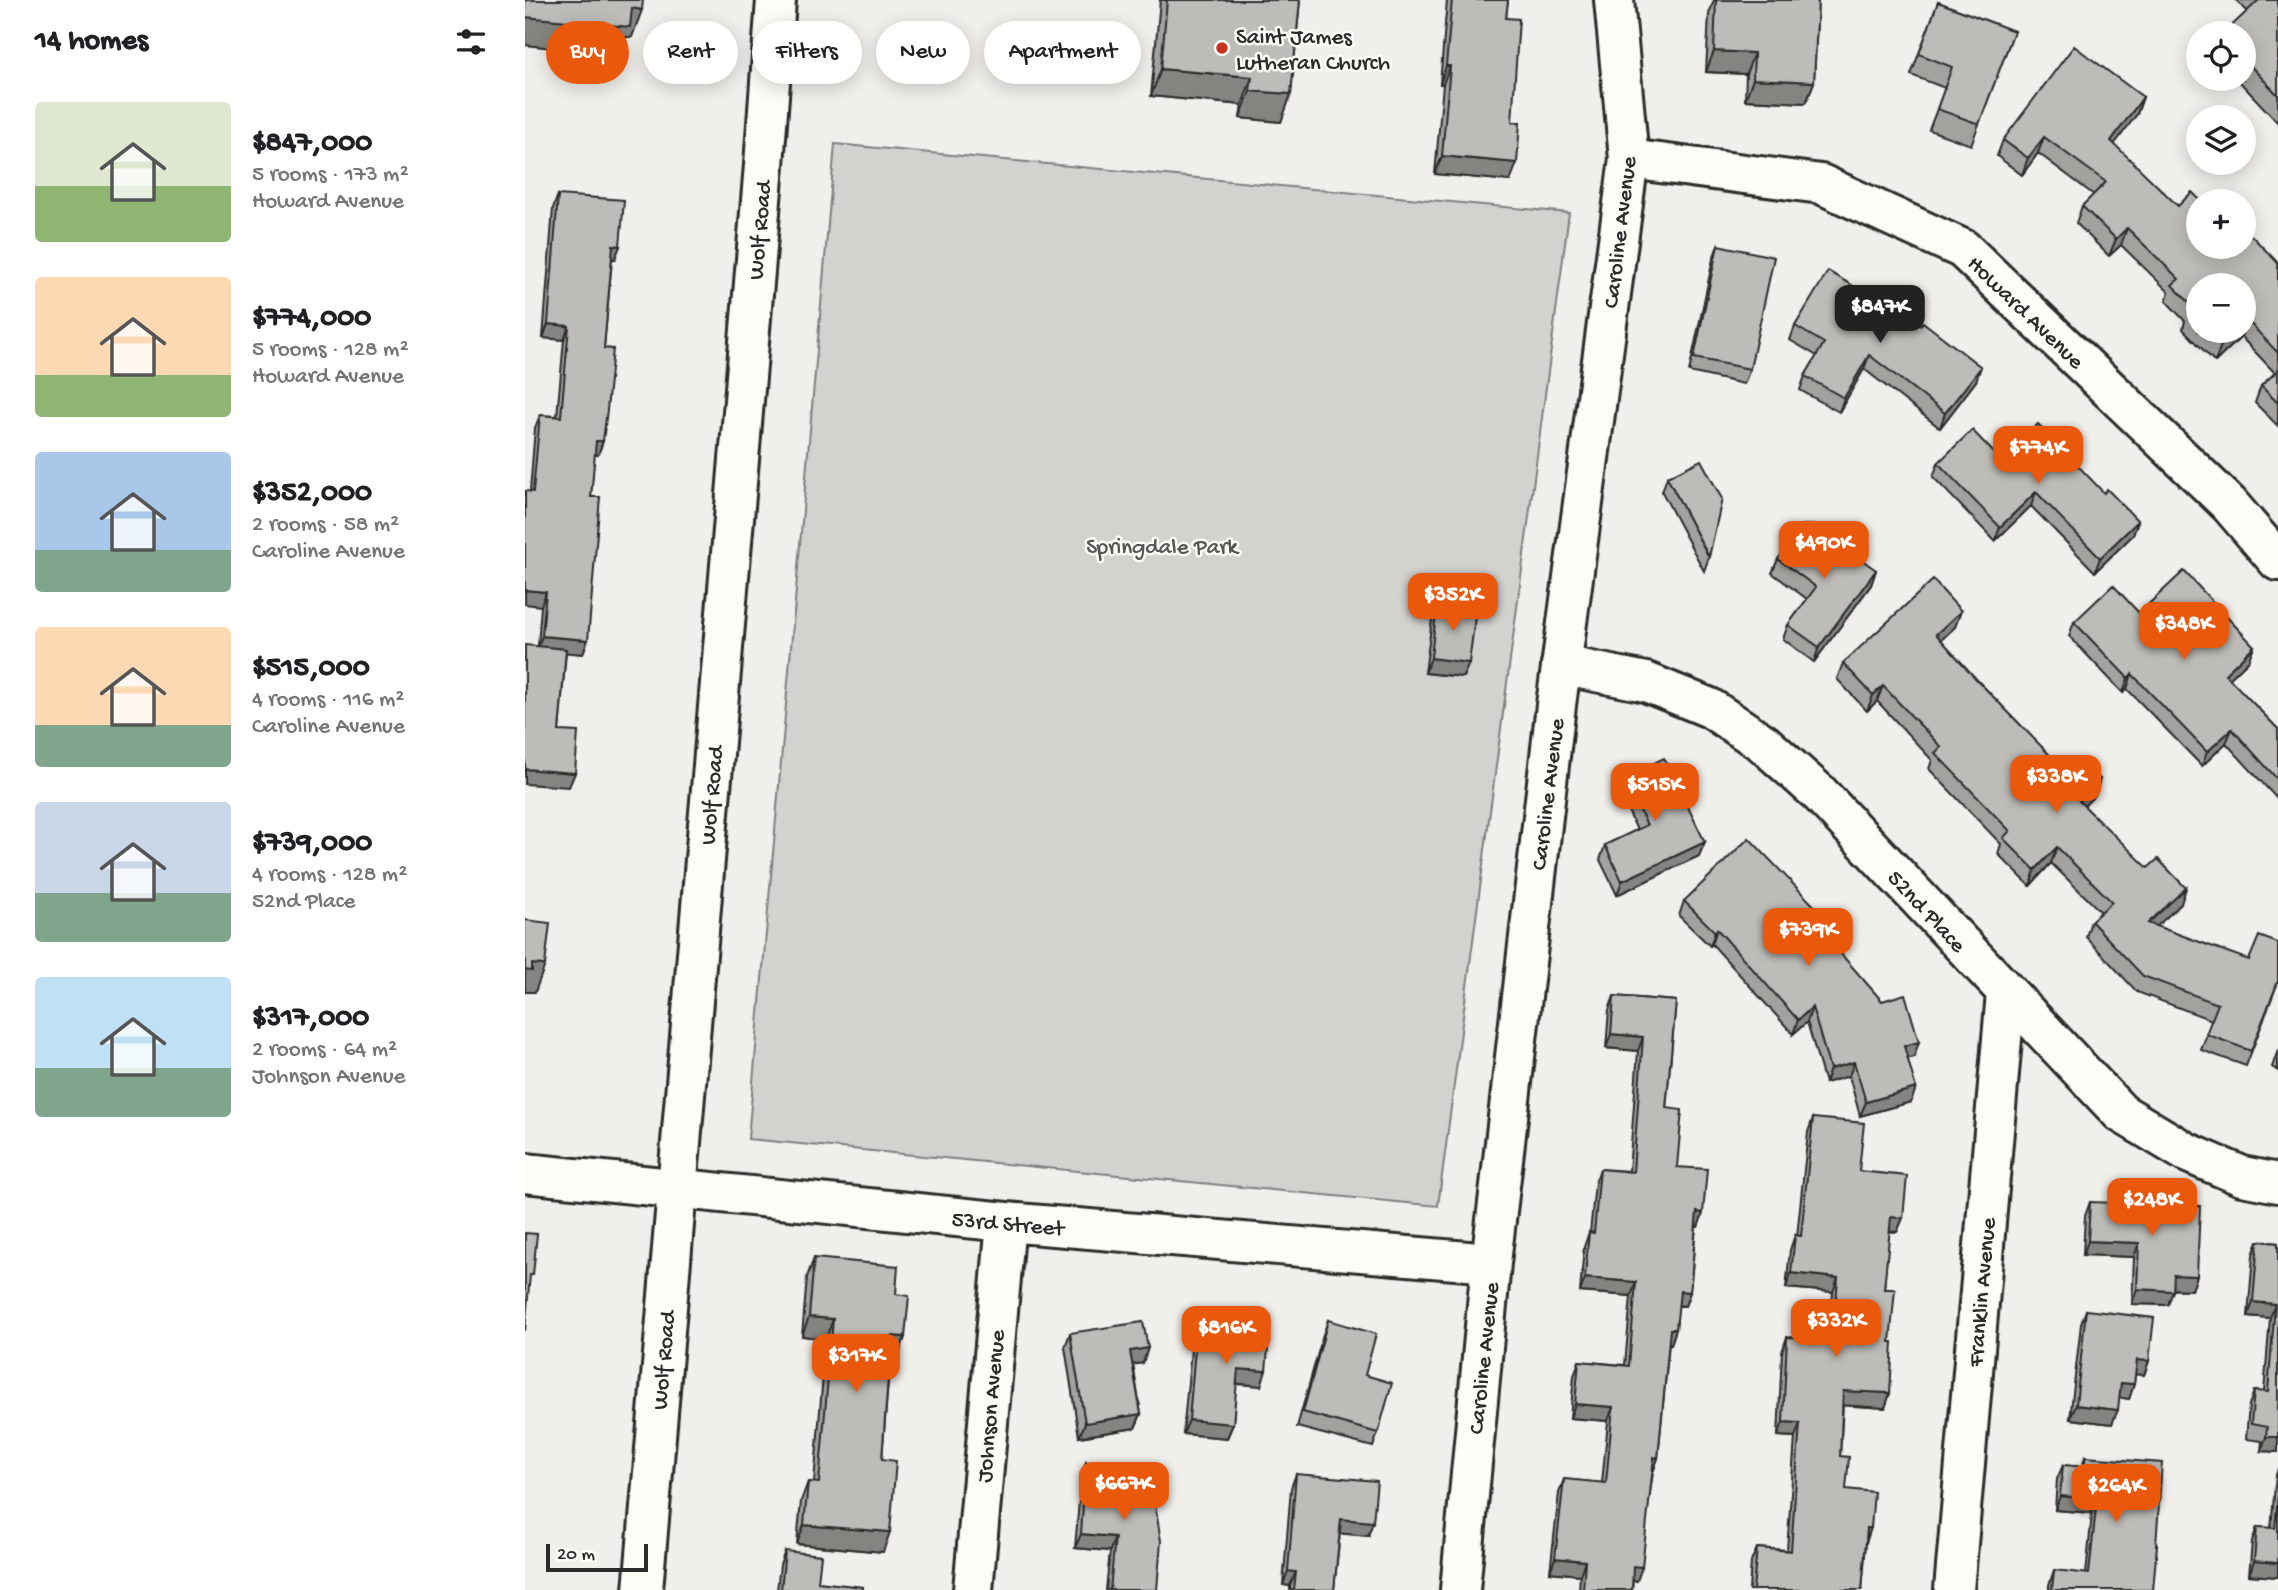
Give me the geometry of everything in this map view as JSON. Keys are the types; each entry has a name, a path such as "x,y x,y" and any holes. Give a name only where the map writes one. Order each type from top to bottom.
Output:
{"street":[{"name":"Wolf Road","path":"643,1590 776,0"},
{"name":"Caroline Avenue","path":"1460,1590 1491,1263 1561,665 1629,159 1614,0"},
{"name":"Howard Avenue","path":"1629,159 1821,184 1963,249 2229,504 2278,561"},
{"name":"52nd Place","path":"1561,665 1646,681 1710,708 1763,743 1819,793 2121,1113 2186,1152 2242,1176 2278,1183"},
{"name":"Franklin Avenue","path":"1954,1590 2006,993"},
{"name":"53rd Street","path":"525,1173 1006,1222 1491,1263"},
{"name":"Johnson Avenue","path":"973,1590 1006,1222"}],"green space":[{"name":"Springdale Park","path":"835,144 1569,213 1438,1206 748,1139"}],"building":[{"path":"525,0 643,0 642,10 632,8 630,27 629,21 567,21 525,17"},
{"name":"Saint James Lutheran Church","path":"1167,0 1300,0 1291,94 1250,91 1252,77 1161,69"},
{"path":"1452,0 1508,0 1506,18 1519,19 1512,122 1520,122 1517,163 1442,156 1450,66 1446,66"},
{"path":"1716,0 1818,0 1814,82 1753,79 1754,53 1714,51"},
{"path":"2259,0 2278,0 2278,95 2256,72 2256,21 2237,21"},
{"path":"1938,2 2014,31 1979,124 1937,109 1952,67 1919,54"},
{"path":"2074,46 2143,97 2111,141 2178,206 2186,198 2186,259 2256,259 2256,240 2278,263 2278,353 2256,330 2256,273 2186,273 2186,299 2172,285 2179,279 2127,228 2116,239 2082,206 2106,182 2044,137 2028,158 2003,140"},
{"path":"558,195 624,200 620,246 613,245 604,348 613,349 607,410 603,441 596,441 591,497 600,497 588,640 542,636 546,592 525,590 525,491 533,492 540,415 561,417 569,326 548,324"},
{"path":"1718,245 1774,257 1750,369 1694,358"},
{"path":"1828,271 1920,325 1923,322 1981,367 1945,413 1869,355 1844,398 1805,376 1824,343 1795,326"},
{"path":"2278,370 2278,403 2261,386"},
{"path":"2038,424 2104,493 2107,489 2138,521 2100,558 2036,492 2000,527 1938,463 1972,430 2001,460"},
{"path":"1701,460 1722,499 1709,557 1667,477"},
{"path":"1803,525 1813,525 1876,570 1819,647 1788,625 1816,587 1778,559"},
{"path":"2184,571 2254,646 2225,674 2278,729 2278,780 2232,729 2207,752 2132,674 2128,678 2074,622 2113,585 2139,613"},
{"path":"1933,580 1961,611 1936,634 2067,773 2081,760 2100,779 2079,801 2148,868 2158,859 2186,888 2148,923 2249,960 2259,936 2278,943 2278,981 2251,1051 2206,1034 2218,1004 2143,976 2091,921 2112,902 2057,847 2035,870 2003,838 2010,831 1935,753 1941,747 1883,686 1873,695 1843,663"},
{"path":"1437,604 1476,609 1469,663 1431,658"},
{"path":"525,645 566,649 559,731 578,732 575,773 525,769"},
{"path":"1664,758 1705,842 1622,881 1605,845 1647,825 1624,778"},
{"path":"1749,838 1844,937 1834,946 1882,1001 1905,994 1919,1042 1904,1046 1916,1088 1866,1102 1854,1062 1830,1069 1812,1007 1798,1020 1717,929 1715,932 1684,901"},
{"path":"525,920 550,923 545,965 532,964 532,971 525,970"},
{"path":"1614,996 1676,1001 1666,1108 1682,1110 1677,1167 1707,1169 1703,1213 1697,1212 1690,1292 1680,1291 1676,1329 1670,1329 1658,1458 1654,1457 1642,1567 1633,1566 1632,1590 1583,1590 1585,1561 1555,1558 1564,1479 1606,1483 1613,1407 1575,1404 1579,1361 1629,1366 1636,1282 1585,1278 1589,1232 1594,1233 1600,1169 1633,1172 1643,1037 1611,1034"},
{"path":"1813,1118 1864,1123 1859,1171 1907,1176 1903,1218 1891,1217 1884,1289 1895,1289 1890,1342 1893,1342 1890,1393 1843,1391 1840,1456 1849,1457 1846,1489 1874,1492 1871,1528 1867,1528 1862,1590 1753,1590 1757,1548 1791,1551 1800,1423 1783,1422 1787,1337 1833,1339 1838,1278 1791,1273 1795,1235 1801,1236"},
{"path":"2090,1202 2200,1206 2197,1276 2174,1275 2173,1291 2137,1289 2139,1243 2088,1241"},
{"path":"525,1233 537,1234 525,1331"},
{"path":"2258,1241 2278,1243 2278,1437 2266,1437 2267,1427 2251,1424 2254,1391 2268,1392 2275,1304 2253,1302"},
{"path":"814,1258 898,1266 896,1294 909,1296 905,1337 891,1336 882,1459 896,1461 890,1532 804,1525 808,1482 819,1483 833,1319 809,1317"},
{"path":"2086,1310 2154,1318 2149,1361 2137,1360 2134,1384 2121,1383 2118,1410 2076,1405"},
{"path":"1243,1314 1271,1317 1266,1371 1238,1369 1233,1424 1189,1420 1197,1325 1241,1329"},
{"path":"1328,1320 1376,1334 1365,1375 1392,1383 1378,1433 1303,1412"},
{"path":"1143,1322 1148,1348 1130,1351 1141,1414 1085,1423 1070,1333"},
{"path":"2085,1457 2162,1463 2153,1590 2052,1590 2054,1570 2089,1574 2097,1499 2060,1496 2063,1465 2085,1467"},
{"path":"1086,1462 1149,1468 1161,1541 1157,1590 1110,1590 1115,1537 1081,1534"},
{"path":"1296,1474 1377,1481 1373,1522 1341,1519 1334,1590 1294,1590 1296,1572 1288,1571"},
{"path":"2278,1495 2278,1563 2254,1561 2257,1527 2275,1528"},
{"path":"785,1551 821,1555 818,1582 863,1587 863,1590 781,1590"}],"place":[{"name":"Saint James Lutheran Church","path":"1222,48"}]}
